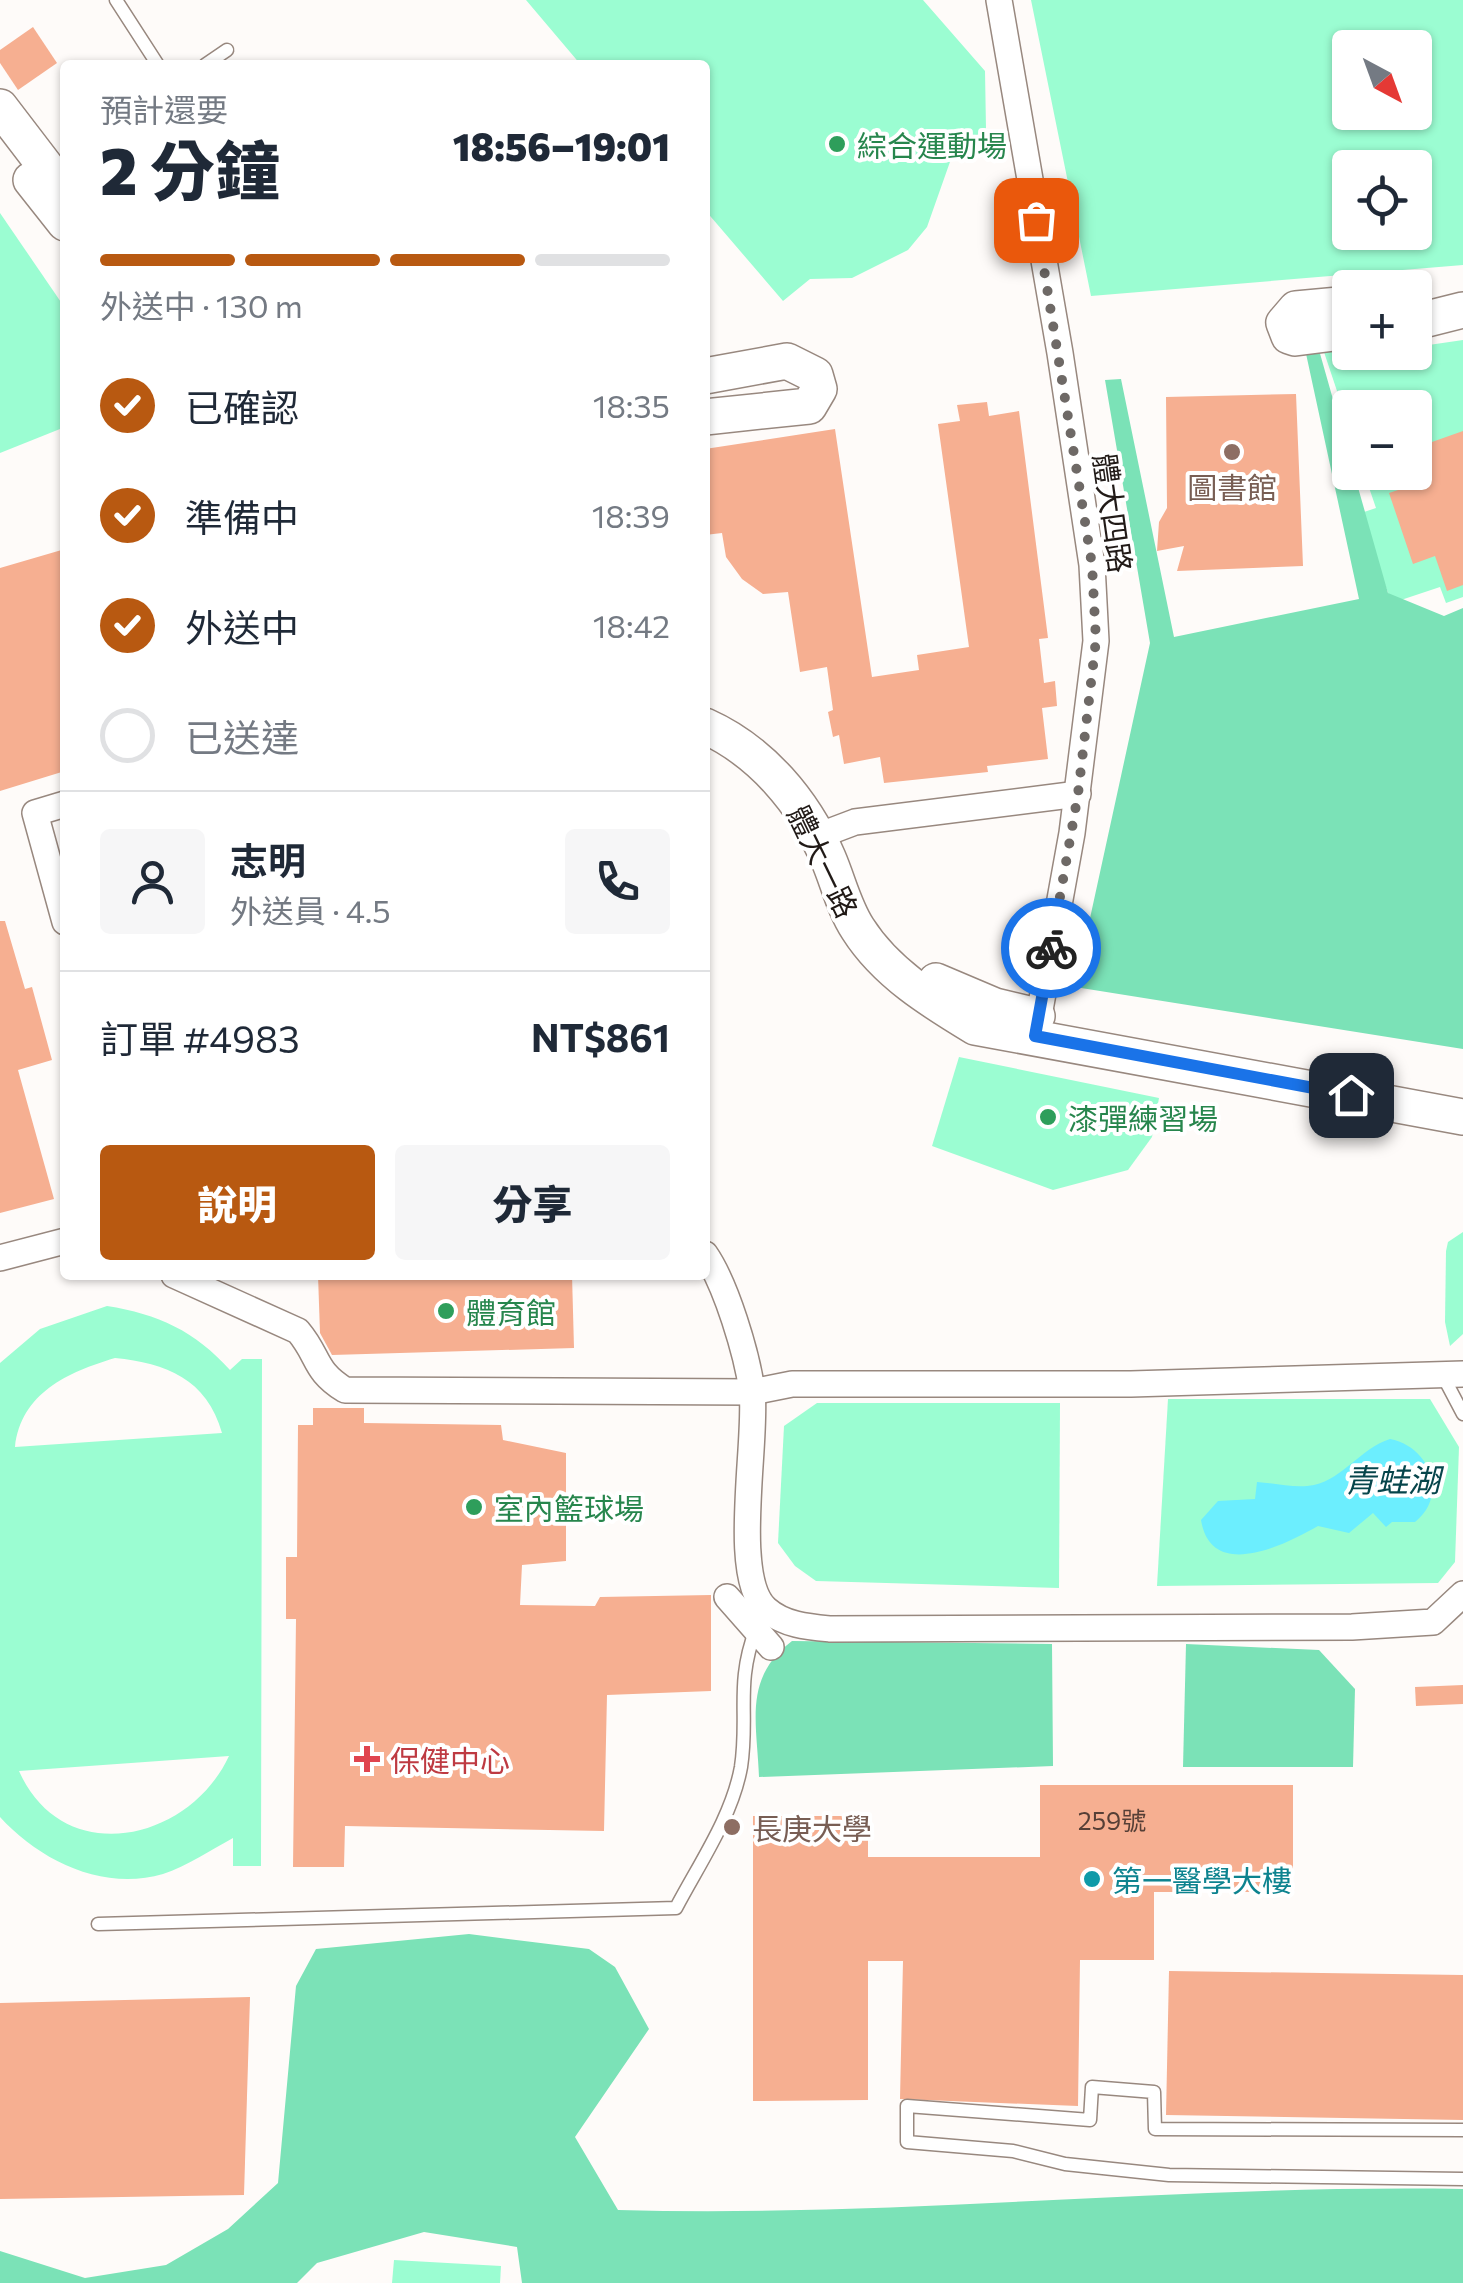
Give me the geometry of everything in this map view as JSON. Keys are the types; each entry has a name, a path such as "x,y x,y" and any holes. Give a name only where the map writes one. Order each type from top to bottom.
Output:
{"street":[{"name":"體大四路","path":"998,0 1092,565 1096,640 1078,794 1037,1026"},
{"path":"0,108 53,176 60,203"},
{"path":"0,139 53,176"},
{"path":"1432,296 1463,290"},
{"path":"1332,306 1296,309 1284,323 1289,336 1295,338 1332,333"},
{"path":"1432,318 1463,310"},
{"path":"710,375 787,361 803,365 815,374 819,388 809,406 710,418"},
{"name":"體大一路","path":"710,711 737,722 810,789 826,833 878,923 931,978 1037,1026 1463,1117"},
{"name":"體大一路","path":"710,728 726,735 759,762 826,833"},
{"path":"826,833 886,817 1078,794"},
{"path":"60,806 35,813 60,904"},
{"name":"體大一路","path":"1037,1026 1463,1094"},
{"path":"0,1258 60,1242"},
{"path":"710,1261 718,1272 752,1392 748,1569 764,1608 796,1626 1352,1627 1434,1622 1463,1594"},
{"path":"185,1280 298,1331 310,1345 322,1376 345,1390 752,1392 792,1384 1453,1376"},
{"path":"727,1597 771,1647"}],"lane":[{"path":"116,0 155,60"},
{"path":"212,60 227,50"},
{"path":"1453,1376 1463,1414"},
{"path":"98,1924 676,1908 736,1785 741,1766 743,1663 764,1608"},
{"path":"1463,2130 1155,2129 1154,2092 1092,2088 1090,2120 907,2106 907,2142 1013,2152 1065,2164 1169,2175 1463,2179"}],"green space":[{"name":"綜合運動場","path":"526,0 923,0 985,71 986,129 951,159 927,227 908,250 852,278 810,279 783,301 710,216 710,60 577,60"},
{"path":"1031,0 1463,0 1463,265 1332,270 1332,276 1091,296"},
{"path":"0,213 60,301 60,429 0,453"},
{"path":"1463,340 1463,597 1446,603 1440,587 1392,603 1358,514 1376,508 1370,490 1432,490 1432,390 1337,390 1323,349 1332,349 1332,370 1432,370 1432,345"},
{"path":"1305,349 1319,350 1332,396 1332,474"},
{"path":"1121,379 1174,637 1359,599 1335,490 1359,490 1388,593 1444,616 1463,608 1463,1049 1075,987 1150,643 1105,380"},
{"name":"漆彈練習場","path":"959,1057 1159,1098 1152,1137 1128,1170 1053,1190 932,1146"},
{"path":"1463,1232 1463,1334 1450,1346 1445,1322 1446,1251 1448,1242"},
{"path":"107,1306 175,1326 230,1370 242,1359 262,1359 261,1866 233,1866 233,1838 163,1874 118,1879 95,1875 33,1847 0,1817 0,1363 40,1329","holes":["115,1358 151,1364 182,1377 206,1399 222,1433 15,1447 19,1428 37,1399 64,1378","229,1756 210,1785 186,1809 157,1825 126,1833 94,1832 65,1823 39,1802 19,1771"]},
{"path":"1168,1399 1430,1399 1459,1447 1455,1562 1438,1583 1157,1586"},
{"path":"817,1403 1060,1403 1059,1588 816,1581 795,1566 778,1543 784,1426"},
{"path":"792,1641 1052,1644 1053,1766 759,1777 759,1686 776,1655"},
{"path":"1186,1644 1319,1650 1355,1689 1353,1767 1183,1767"},
{"path":"469,1934 589,1949 615,1967 649,2029 575,2137 618,2210 830,2209 1251,2191 1463,2189 1463,2283 522,2283 517,2247 424,2232 317,2263 297,2283 0,2283 0,2251 85,2278 166,2265 228,2229 278,2183 296,1986 316,1949"},
{"path":"394,2260 501,2266 500,2283 392,2283"}],"water":[{"name":"青蛙湖","path":"1390,1439 1415,1451 1430,1473 1431,1499 1415,1522 1392,1522 1386,1527 1373,1513 1349,1533 1318,1526 1287,1542 1251,1553 1219,1550 1208,1539 1201,1520 1218,1501 1255,1499 1257,1482 1314,1485"}],"building":[{"path":"33,27 57,63 18,90 0,63 0,50"},
{"name":"圖書館","path":"1296,394 1303,566 1177,571 1184,546 1157,551 1159,522 1167,508 1166,397"},
{"path":"987,402 989,416 1019,411 1048,638 1039,639 1044,683 1055,681 1057,706 1042,708 1048,759 987,766 988,772 884,783 880,757 844,764 839,735 833,737 828,712 833,710 827,667 800,672 788,592 763,594 742,579 726,557 722,533 710,534 710,448 835,429 872,677 919,670 917,655 969,647 938,424 960,421 957,405"},
{"path":"1463,431 1463,585 1447,591 1435,556 1413,564 1389,493 1432,490 1432,442"},
{"path":"60,550 60,773 0,791 0,568"},
{"path":"0,921 5,921 25,989 32,987 52,1060 18,1070 54,1199 0,1213"},
{"name":"體育館","path":"318,1280 572,1280 574,1348 332,1355 320,1333"},
{"path":"313,1408 364,1408 364,1423 501,1425 503,1440 566,1453 566,1561 522,1565 520,1605 595,1606 600,1597 711,1595 711,1691 607,1695 604,1831 345,1826 344,1867 293,1867 296,1619 286,1619 286,1557 297,1557 298,1425 313,1425"},
{"path":"1463,1685 1463,1704 1416,1706 1415,1687"},
{"path":"1040,1785 1293,1785 1293,1892 1154,1892 1154,1960 1080,1960 1078,2106 900,2099 903,1961 868,1961 868,2100 753,2101 753,1816 868,1816 868,1857 1040,1857"},
{"path":"1169,1971 1463,1975 1463,2120 1166,2115"},
{"path":"250,1997 244,2195 0,2199 0,2003"}],"way so far":[{"path":"1036,220 1092,565 1096,640 1078,794 1051,948"}],"place":[{"name":"綜合運動場","path":"837,144"},
{"name":"圖書館","path":"1232,452"},
{"name":"漆彈練習場","path":"1048,1117"},
{"name":"體育館","path":"446,1311"},
{"name":"室內籃球場","path":"474,1507"},
{"name":"保健中心","path":"367,1759"},
{"name":"長庚大學","path":"732,1827"},
{"name":"第一醫學大樓","path":"1092,1879"}],"route":[{"path":"1051,948 1035,1036 1351,1095"}]}
